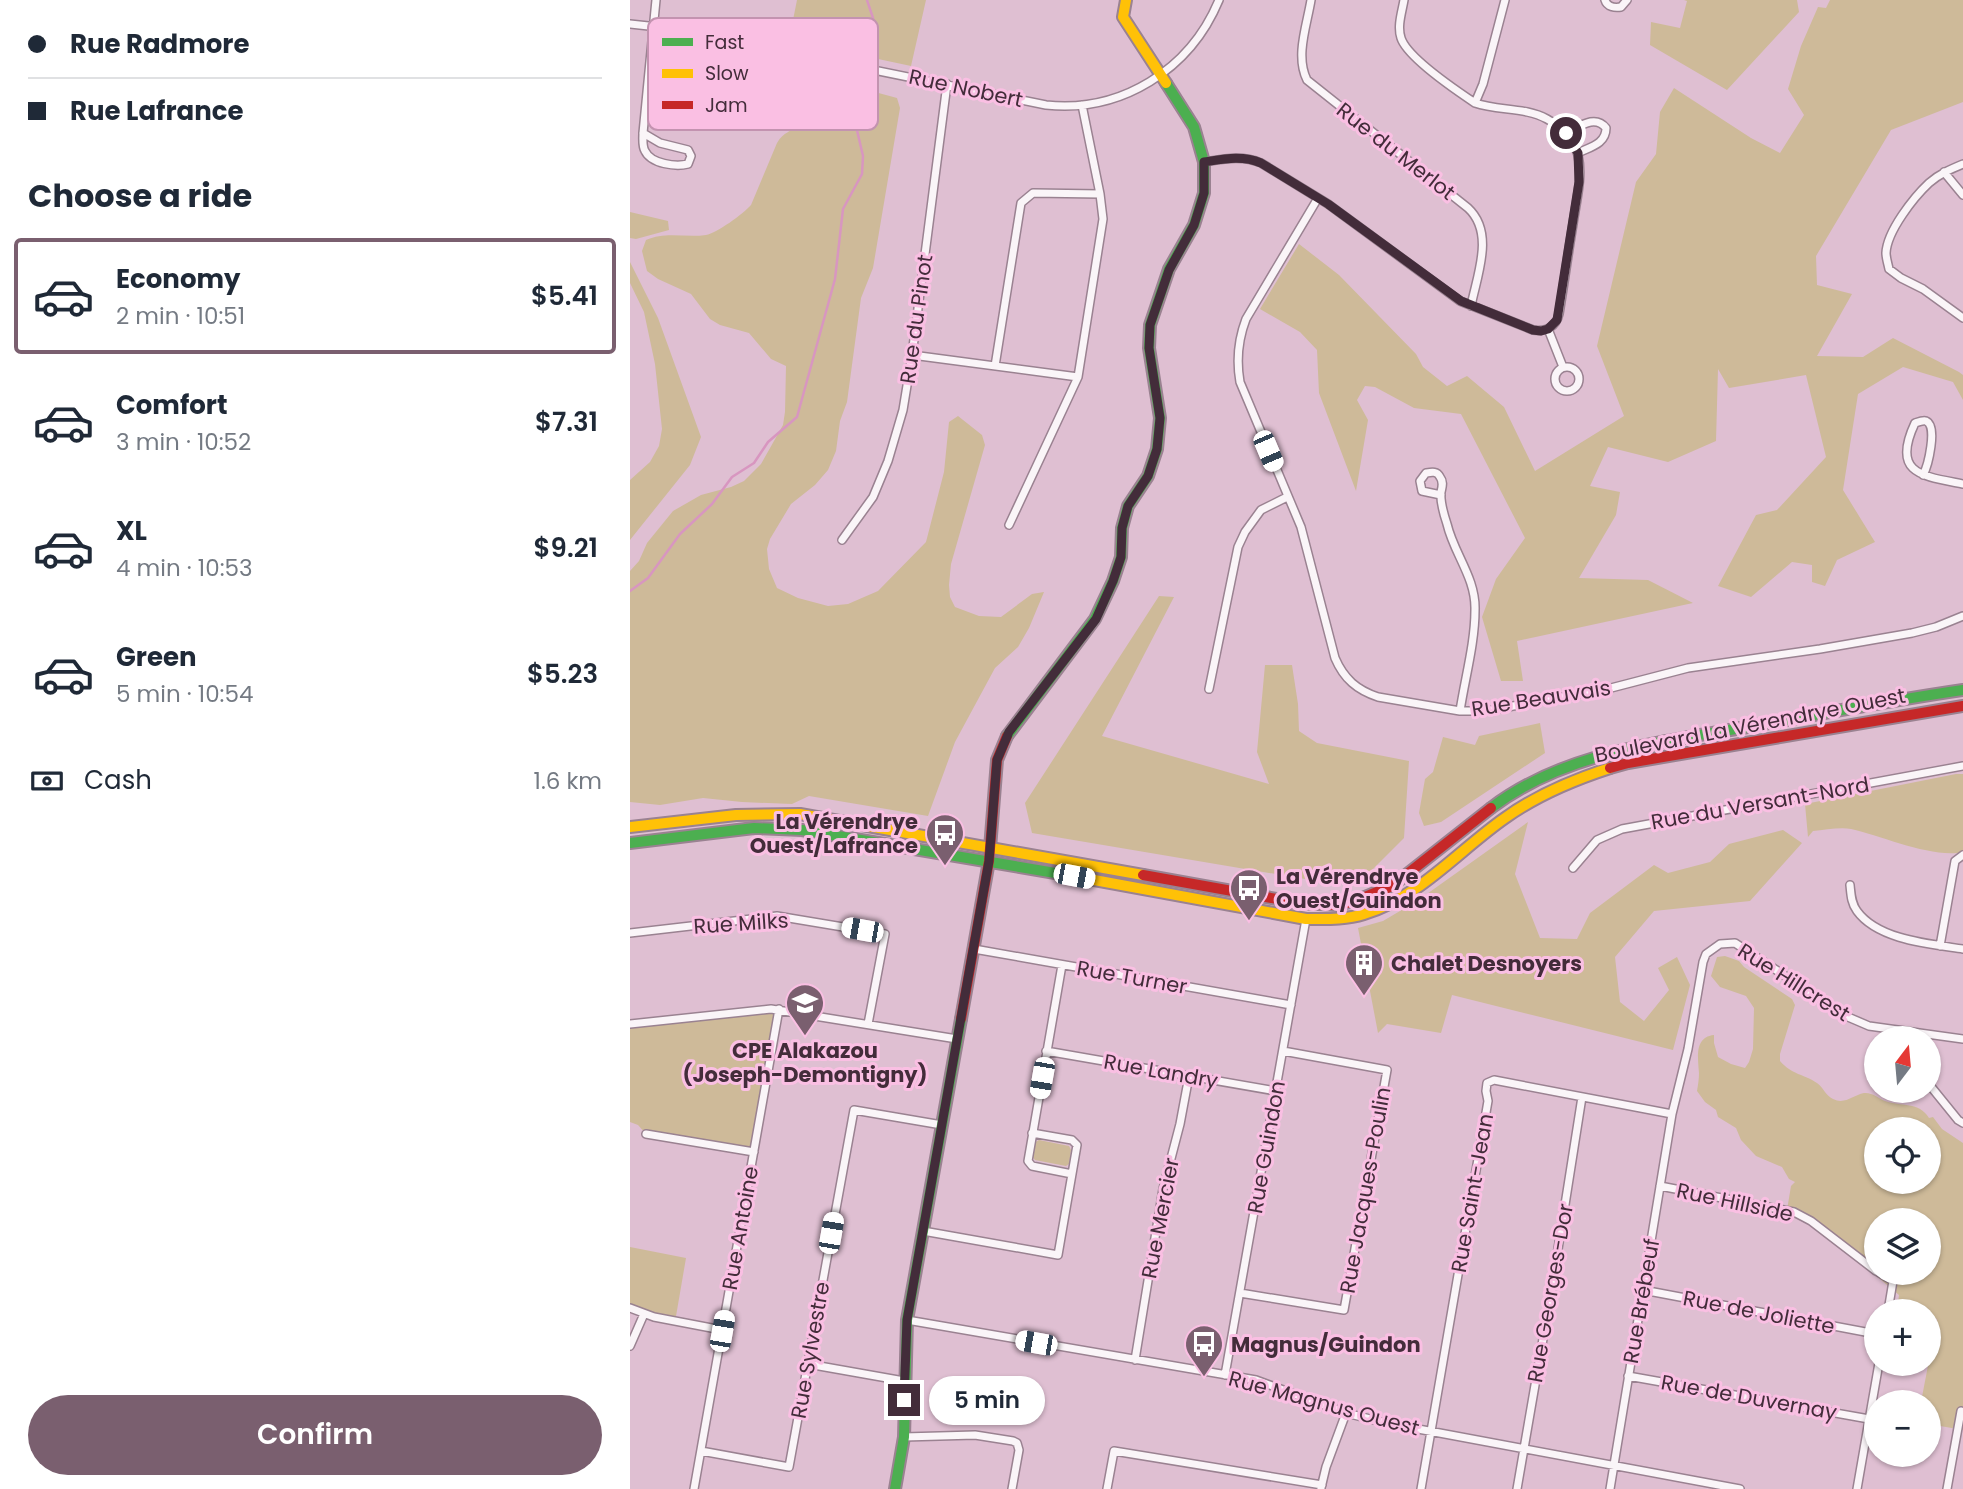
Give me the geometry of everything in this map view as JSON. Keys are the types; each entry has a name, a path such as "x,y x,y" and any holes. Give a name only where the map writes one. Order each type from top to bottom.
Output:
{"main road":[{"path":"895,1489 904,1437 907,1320 989,861 997,760 1004,741 1019,718 1096,619 1113,581 1121,557 1122,528 1128,506 1148,476 1154,458 1160,418 1149,348 1150,325 1169,270 1194,225 1204,193 1204,162 1194,127 1123,17 1126,0"},
{"name":"Boulevard La Vérendrye Ouest","path":"630,827 737,814 780,813 812,816 1299,903 1337,905 1392,886 1495,805 1531,782 1579,761 1648,745 1963,690"},
{"name":"Boulevard La Vérendrye Ouest","path":"630,843 745,829 779,828 835,834 1306,919 1351,919 1395,902 1504,818 1542,795 1582,776 1628,763 1963,706"}],"street":[{"path":"654,18 656,0"},
{"name":"Rue Nobert","path":"878,70 1046,105 1082,106 1127,94 1161,75 1180,60 1193,44 1219,0"},
{"name":"Rue du Merlot","path":"1311,0 1301,55 1307,80 1468,208 1479,222 1483,239 1471,306"},
{"path":"1204,162 1233,158 1252,160 1318,198 1461,301 1533,330 1541,331 1554,325 1559,314 1578,192 1578,153 1566,133 1548,120 1538,115 1475,103 1408,51 1400,32 1404,0"},
{"path":"1475,103 1505,0"},
{"path":"1605,0 1610,7 1616,8 1621,7 1627,0"},
{"name":"Rue Nobert","path":"630,24 648,25"},
{"path":"643,133 660,143 688,150 691,156 688,164 679,167 649,156 643,148 643,133 648,79"},
{"name":"Rue du Pinot","path":"842,540 873,497 888,461 903,410 947,84"},
{"path":"1009,525 1078,377 1102,219 1100,194 1082,106"},
{"path":"1566,133 1595,121 1606,128 1602,141 1578,153"},
{"path":"1963,164 1930,182 1913,200 1888,246 1887,259 1889,269 1963,318"},
{"path":"1944,172 1963,195"},
{"path":"995,366 1021,203 1033,193 1100,194"},
{"name":"Rue Beauvais","path":"1318,198 1251,307 1239,340 1238,364 1240,382 1301,527 1335,658 1347,679 1365,693 1460,711 1486,711 1611,688 1688,668 1912,634 1963,616"},
{"path":"1548,329 1563,367"},
{"path":"912,355 1078,377"},
{"path":"1923,475 1927,467 1932,433 1927,421 1915,423 1911,431 1906,457 1913,470 1923,475 1963,484"},
{"path":"1441,495 1451,537 1472,584 1475,608 1460,711"},
{"path":"1209,689 1238,547 1261,510 1287,497"},
{"name":"Rue du Versant-Nord","path":"1573,868 1597,840 1622,829 1963,766"},
{"path":"1940,946 1955,861 1963,855"},
{"path":"1850,885 1852,902 1868,923 1901,939 1963,949"},
{"name":"Rue Milks","path":"630,933 777,916 885,934 868,1024"},
{"name":"Rue Guindon","path":"1225,1375 1306,919"},
{"name":"Rue Hillcrest","path":"1672,1114 1688,1049 1703,962 1706,954 1720,944 1735,943 1848,1017 1869,1026"},
{"name":"Rue Turner","path":"974,949 1291,1005"},
{"path":"1062,965 1028,1161 1029,1164 1072,1174"},
{"path":"630,1024 753,1009 779,1009 957,1040"},
{"name":"Rue Antoine","path":"694,1489 779,1009"},
{"name":"Rue Hillcrest","path":"1941,1037 1963,1039"},
{"name":"Rue Landry","path":"1046,1051 1276,1091"},
{"name":"Rue Jacques-Poulin","path":"1240,1293 1344,1310 1387,1070 1283,1051"},
{"name":"Rue Mercier","path":"1135,1360 1163,1189 1188,1076"},
{"name":"Rue Saint-Jean","path":"1422,1489 1488,1101 1487,1083 1494,1080 1672,1114"},
{"name":"Rue Georges-Dor","path":"1517,1489 1583,1097"},
{"path":"1941,1099 1963,1123"},
{"name":"Rue Sylvestre","path":"701,1451 789,1467 854,1110 942,1125"},
{"name":"Rue Brébeuf","path":"1610,1489 1672,1114"},
{"path":"923,1231 1058,1255 1078,1148 1075,1142 1032,1133"},
{"path":"646,1134 754,1152"},
{"name":"Rue Hillside","path":"1660,1186 1794,1212 1811,1221 1864,1262"},
{"name":"Rue de Joliette","path":"1643,1290 1864,1332"},
{"path":"630,1308 644,1314 722,1331"},
{"path":"630,1346 644,1314"},
{"name":"Rue Magnus Ouest","path":"907,1320 1264,1382 1346,1413 1431,1433 1705,1486 1740,1489"},
{"path":"808,1364 904,1381"},
{"name":"Rue de Duvernay","path":"1628,1376 1864,1418"},
{"path":"1947,1489 1961,1411"},
{"path":"1107,1489 1114,1451 1322,1487 1326,1467 1346,1413"},
{"path":"904,1437 975,1435 1013,1441 1017,1443 1019,1450 1012,1489"},
{"path":"1857,1489 1864,1448"}],"shaded area":[{"path":"797,0 926,0 911,66 878,59 878,18 793,18"},
{"path":"1684,0 1797,0 1799,12 1727,90 1650,45 1651,22 1680,28 1687,1"},
{"path":"1830,0 1963,0 1963,102 1891,130 1816,256 1817,285 1852,294 1817,356 1863,357 1893,338 1963,375 1963,400 1953,382 1903,367 1858,394 1843,490 1875,542 1837,560 1825,586 1812,582 1812,565 1792,562 1751,597 1718,586 1756,515 1777,510 1826,457 1806,375 1729,388 1718,369 1716,441 1668,462 1608,447 1590,486 1620,492 1616,515 1579,578 1648,580 1693,603 1517,641 1523,681 1501,681 1482,617 1496,579 1525,538 1461,414 1414,408 1375,387 1365,386 1357,400 1368,420 1356,491 1319,393 1317,350 1300,332 1260,309 1299,244 1339,275 1416,354 1423,367 1447,386 1467,376 1504,407 1535,471 1624,416 1597,346 1636,182 1656,154 1660,112 1674,88 1751,138 1780,153 1804,115 1788,89 1801,46 1818,7 1826,8"},
{"path":"878,93 897,98 900,108 873,268 861,298 847,402 840,421 836,451 828,470 815,485 791,504 770,539 767,549 769,569 777,588 798,598 828,606 848,604 878,591 926,542 944,472 949,422 958,416 982,435 985,445 951,564 950,597 955,607 979,616 1001,617 1032,594 1044,592 1018,647 995,668 955,742 928,816 809,796 792,804 703,798 660,805 630,802 630,571 639,561 647,543 673,511 701,495 744,481 761,464 783,425 785,412 786,366 771,359 749,333 720,325 710,319 691,294 647,271 642,251 646,240 653,237 706,235 730,223 751,205 782,136 791,130 878,130"},
{"path":"630,212 668,221 669,230 636,239 630,238"},
{"path":"630,262 658,318 701,437 690,465 630,540 630,480 650,462 659,446 662,429 655,364 644,312 630,283"},
{"path":"1159,596 1174,597 1102,736 1269,784 1257,752 1265,665 1292,665 1299,731 1317,743 1409,761 1404,838 1369,873 1356,873 1329,883 1032,833 1025,803"},
{"path":"1540,723 1545,753 1441,822 1424,826 1419,813 1425,779 1433,772 1443,737 1475,745 1479,736"},
{"path":"1963,774 1963,852 1923,850 1847,828 1813,831 1808,837 1805,804"},
{"path":"1528,822 1515,874 1540,938 1577,939 1590,913 1654,865 1668,873 1710,862 1729,844 1783,830 1802,843 1750,901 1654,911 1615,957 1620,1002 1644,1021 1669,990 1658,968 1677,957 1690,985 1673,1050 1452,995 1441,1033 1387,1024 1378,1033 1358,928 1383,921 1417,901"},
{"path":"1725,956 1739,961 1792,999 1795,1005 1780,1061 1789,1069 1817,1083 1828,1096 1837,1101 1864,1093 1864,1103 1891,1103 1915,1107 1928,1117 1864,1117 1864,1194 1941,1194 1941,1128 1963,1143 1963,1430 1941,1426 1941,1390 1923,1390 1926,1376 1941,1376 1941,1299 1898,1299 1899,1295 1887,1285 1941,1285 1941,1208 1864,1208 1864,1266 1811,1221 1787,1210 1791,1186 1795,1182 1789,1179 1782,1167 1756,1156 1741,1140 1736,1128 1718,1117 1716,1110 1705,1102 1697,1091 1699,1049 1703,1040 1714,1035 1718,1057 1745,1068 1753,1049 1754,1008 1746,996 1720,987 1711,976 1717,957"},
{"path":"779,1009 754,1152 646,1134 638,1125 630,1122 630,1024"},
{"path":"1039,1140 1069,1146 1069,1164 1066,1166 1035,1160 1032,1156 1034,1143"},
{"path":"630,1247 686,1258 675,1322 630,1308"}],"waterway":[{"path":"867,0 873,18"},
{"path":"630,591 648,578 680,534 712,504 732,477 754,463 768,442 797,417 835,279 843,209 862,174 863,156 857,130"}],"traffic: fast":[{"path":"1007,736 1095,619 1121,557 1122,528 1128,506 1148,476 1157,449 1160,418 1149,348 1150,325 1169,269 1194,225 1204,193 1204,162 1194,127 1166,83"},
{"path":"1491,808 1521,788 1552,773 1619,751 1963,690"},
{"path":"630,843 754,828 802,830 1067,875"},
{"path":"895,1489 904,1437 907,1320 961,1019"}],"traffic: slow":[{"path":"1126,0 1123,17 1166,83"},
{"path":"1067,875 1306,919 1357,916 1403,897 1505,818 1530,802 1569,783 1610,768"},
{"path":"630,827 736,815 800,814 1143,875"}],"traffic: jam":[{"path":"1610,768 1963,706"},
{"path":"961,1019 989,861 997,760 1007,736"},
{"path":"1143,875 1299,903 1337,905 1392,886 1491,808"}],"place":[{"name":"La Vérendrye Ouest/Lafrance","path":"945,867"},
{"name":"La Vérendrye Ouest/Guindon","path":"1249,922"},
{"name":"Chalet Desnoyers","path":"1364,997"},
{"name":"CPE Alakazou (Joseph-Demontigny)","path":"805,1037"},
{"name":"Magnus/Guindon","path":"1204,1378"}],"route":[{"path":"904,1400 905,1333 989,861 997,760 1009,732 1096,619 1113,581 1121,557 1122,528 1128,506 1148,476 1157,449 1160,418 1149,348 1150,325 1169,270 1194,225 1204,193 1204,162 1244,158 1261,163 1328,204 1461,301 1526,328 1541,331 1554,325 1559,314 1578,192 1578,153 1566,133"}]}
